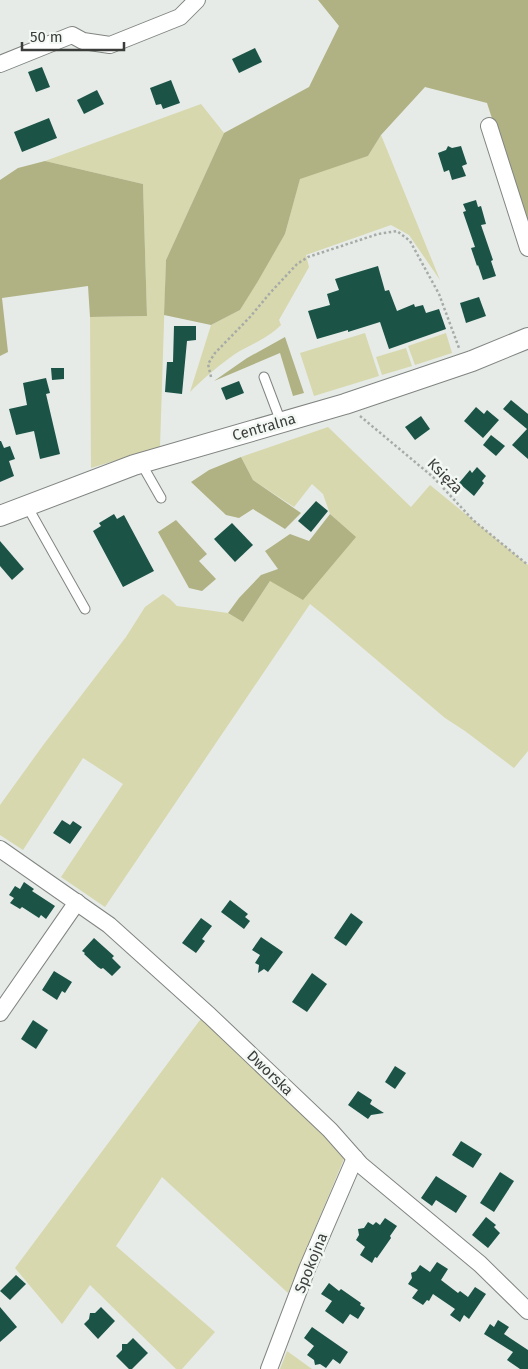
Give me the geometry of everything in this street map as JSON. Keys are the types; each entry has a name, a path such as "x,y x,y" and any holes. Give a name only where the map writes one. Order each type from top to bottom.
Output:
{"street":[{"path":"0,64 72,35 84,41 110,45 180,17 197,0"},
{"path":"489,126 528,248"},
{"name":"Centralna","path":"0,516 141,463 345,404 464,364 528,338"},
{"name":"Dworska","path":"0,849 109,925 203,1010 330,1130 361,1165 480,1264 528,1311"},
{"path":"0,1013 77,902"},
{"name":"Spokojna","path":"269,1369 308,1269 355,1158"}],"lane":[{"path":"264,377 281,422"},
{"path":"141,463 161,498"},
{"path":"27,506 85,609"}],"path":[{"path":"211,377 208,364 215,353 298,264 308,257 378,234 397,231 410,241 439,294 464,364"},
{"name":"Księża","path":"345,404 433,477 472,520 528,565"}],"green space":[{"path":"318,0 528,0 528,229 487,103 425,87 381,135 368,156 300,179 285,234 240,310 211,325 164,315 166,260 224,133 309,87 339,26"},
{"path":"201,104 224,133 166,260 160,447 91,468 90,317 147,316 143,184 45,161"},
{"path":"381,135 440,280 409,235 391,225 306,255 309,267 279,320 281,325 265,338 229,358 190,392 211,325 240,310 285,234 300,178 368,156"},
{"path":"45,161 143,184 147,316 90,317 88,286 2,298 8,352 0,356 0,180 18,168"},
{"path":"365,333 379,376 314,396 300,353"},
{"path":"446,333 452,353 415,365 408,346"},
{"path":"285,337 304,393 293,396 280,353 214,381 247,358"},
{"path":"406,348 412,366 382,375 376,357"},
{"path":"328,427 411,507 430,485 528,565 528,751 514,768 445,718 310,604 105,907 61,877 123,784 83,758 23,850 0,835 0,805 126,637 145,607 163,594 177,606 228,613 243,622 270,581 355,537 330,514 323,494 312,484 294,507 253,480 241,457"},
{"path":"241,457 253,480 301,513 285,529 253,509 239,518 226,515 191,482 209,470"},
{"path":"330,514 356,537 303,600 270,581 243,622 228,613 239,598 261,575 278,569 265,551 290,534 309,541"},
{"path":"176,520 207,554 199,561 216,579 202,591 189,588 158,532"},
{"path":"203,1016 346,1154 288,1293 162,1177 116,1246 215,1332 182,1369 176,1369 90,1285 62,1324 15,1268"},
{"path":"287,1351 312,1369 280,1369"}],"building":[{"path":"255,48 262,62 239,73 232,59"},
{"path":"42,67 50,87 36,92 28,72"},
{"path":"171,80 180,103 163,109 161,104 156,105 150,88"},
{"path":"97,90 104,104 84,114 77,100"},
{"path":"49,118 57,138 22,152 14,132"},
{"path":"448,146 452,148 461,146 467,164 462,166 466,176 452,180 449,170 444,172 438,153 446,150"},
{"path":"476,200 478,207 481,206 486,224 481,225 493,260 491,261 496,276 483,280 471,248 475,247 463,212 466,211 463,204"},
{"path":"378,266 385,291 389,290 397,311 414,304 415,307 423,305 426,313 439,309 446,329 389,349 380,322 317,339 308,311 330,305 327,294 339,290 335,279"},
{"path":"479,297 486,316 466,323 460,303"},
{"path":"174,326 196,326 196,340 187,341 182,394 165,392 167,362 173,362"},
{"path":"51,368 64,368 64,379 52,380"},
{"path":"46,378 50,393 46,394 60,454 40,459 34,431 16,435 9,409 27,405 23,383"},
{"path":"239,381 244,393 226,400 221,388"},
{"path":"511,400 528,414 528,459 512,445 527,429 503,409"},
{"path":"476,407 484,414 487,410 499,420 483,438 464,421"},
{"path":"421,416 430,429 415,440 405,427"},
{"path":"491,435 505,446 496,456 483,445"},
{"path":"0,441 4,448 10,446 15,459 9,461 14,476 0,482"},
{"path":"477,467 486,476 482,481 484,483 474,496 459,483 470,470 472,473"},
{"path":"316,501 328,511 311,532 298,521"},
{"path":"114,514 117,519 124,515 154,571 123,587 93,531 101,526 99,523"},
{"path":"232,523 253,545 235,562 214,539"},
{"path":"0,541 24,569 12,580 0,566"},
{"path":"62,820 70,825 73,821 82,827 70,844 53,833"},
{"path":"24,882 34,889 32,891 55,906 46,919 41,915 39,918 22,907 20,909 10,903 14,898 9,895 15,886 20,889"},
{"path":"230,900 248,914 245,917 250,921 244,929 221,912"},
{"path":"351,913 363,922 346,946 334,938"},
{"path":"201,918 212,926 202,939 205,941 196,953 182,943"},
{"path":"261,937 283,952 268,972 264,969 258,973 259,965 255,963 260,955 252,950"},
{"path":"94,938 114,956 112,958 121,967 112,976 103,968 98,967 82,951"},
{"path":"54,971 72,982 65,993 62,991 57,1000 42,990"},
{"path":"312,973 327,984 307,1012 292,1002"},
{"path":"33,1020 48,1030 36,1049 21,1039"},
{"path":"395,1066 406,1073 395,1089 385,1082"},
{"path":"358,1091 372,1100 370,1104 384,1113 371,1115 368,1119 348,1105"},
{"path":"461,1141 482,1154 473,1168 452,1155"},
{"path":"500,1172 514,1181 494,1212 480,1203"},
{"path":"436,1176 467,1196 456,1213 436,1200 432,1206 421,1198"},
{"path":"486,1217 496,1225 494,1227 500,1233 488,1248 472,1235"},
{"path":"385,1218 397,1226 390,1236 391,1238 372,1263 360,1255 365,1247 356,1240 359,1235 358,1229 364,1228 368,1222 373,1225 376,1222 380,1225"},
{"path":"437,1262 448,1269 441,1280 458,1293 460,1291 468,1297 475,1287 486,1294 469,1319 464,1315 460,1322 450,1315 455,1309 433,1294 429,1301 427,1300 423,1305 412,1298 418,1290 408,1284 412,1278 411,1273 416,1271 420,1265 430,1272"},
{"path":"16,1275 26,1284 10,1300 0,1291"},
{"path":"329,1283 361,1303 360,1305 365,1308 358,1319 350,1314 343,1324 325,1311 332,1301 321,1294"},
{"path":"0,1307 17,1327 0,1342"},
{"path":"101,1307 115,1321 98,1339 84,1324 89,1319 90,1313 95,1313"},
{"path":"498,1320 509,1327 504,1334 528,1350 528,1369 520,1369 507,1360 513,1352 484,1334 490,1324 494,1327"},
{"path":"312,1327 348,1352 340,1364 333,1359 326,1368 320,1364 315,1365 314,1360 307,1355 314,1346 304,1338"},
{"path":"133,1338 148,1353 132,1369 129,1369 116,1356 122,1350 122,1344 127,1344"}]}
